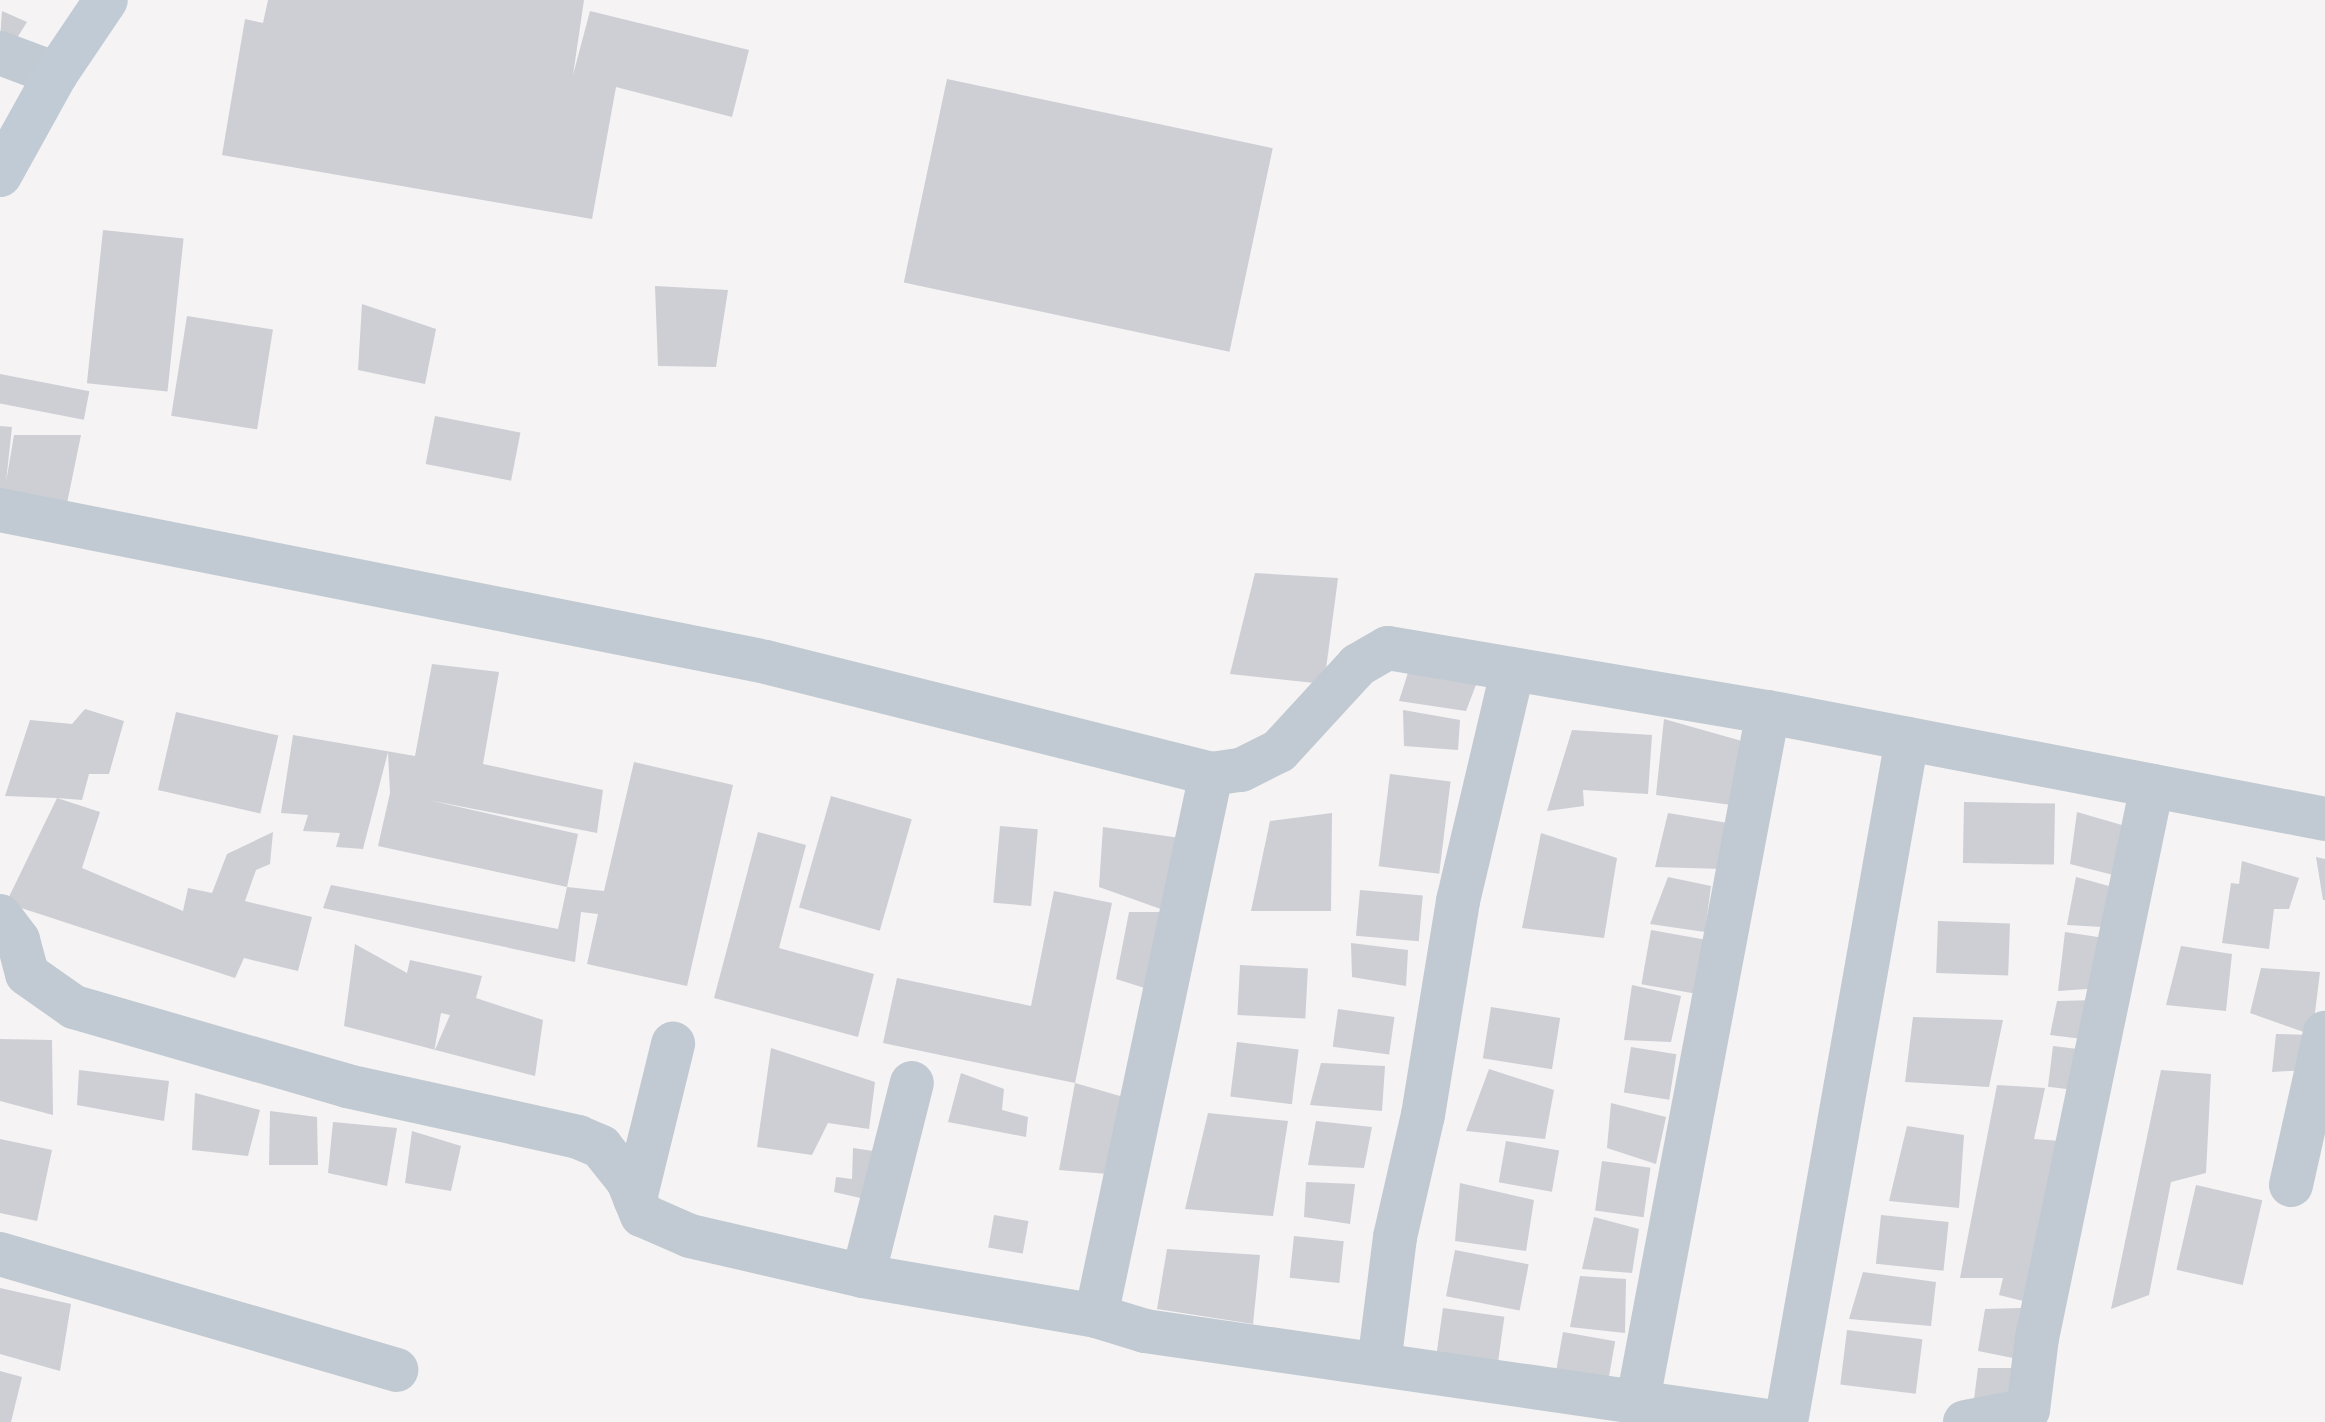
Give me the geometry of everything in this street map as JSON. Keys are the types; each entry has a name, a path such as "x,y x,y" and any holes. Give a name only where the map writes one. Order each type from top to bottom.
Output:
{"main road":[{"path":"0,175 56,74 106,0"}],"street":[{"path":"0,53 56,74"},
{"path":"0,510 766,662 1211,774 1241,770 1279,751 1358,665 1388,648 1768,712 2325,819"},
{"path":"1379,1364 1395,1237 1423,1115 1458,901 1493,772 1513,669"},
{"path":"1638,1400 1768,712"},
{"path":"1786,1422 1907,739"},
{"path":"1096,1316 1211,774"},
{"path":"1965,1422 2028,1410 2037,1338 2152,786"},
{"path":"0,916 18,940 27,974 74,1007 347,1086 578,1137 601,1147 628,1181 635,1199 654,1224 863,1276 1096,1316 1145,1331 1774,1422"},
{"path":"2291,1185 2325,1033"},
{"path":"635,1199 673,1044"},
{"path":"863,1276 912,1083"},
{"path":"0,1254 396,1370"}],"building":[{"path":"268,0 584,0 573,75 590,11 749,50 732,117 616,87 592,219 222,155 245,19 263,23"},
{"path":"2,11 27,22 12,46 0,39"},
{"path":"947,79 1273,148 1229,352 904,282"},
{"path":"103,230 184,238 167,392 87,383"},
{"path":"655,286 728,290 716,367 658,366"},
{"path":"362,304 436,329 425,384 358,370"},
{"path":"187,316 273,330 257,429 171,416"},
{"path":"0,374 89,391 84,420 0,404"},
{"path":"435,416 520,433 511,481 426,464"},
{"path":"0,426 12,427 6,482 14,435 81,435 66,508 0,496"},
{"path":"1255,573 1338,578 1324,684 1230,674"},
{"path":"1413,657 1484,664 1466,711 1399,701"},
{"path":"432,664 499,672 483,764 603,790 597,833 428,800 578,834 567,887 378,846 390,793 388,752 363,849 336,847 340,833 303,831 308,815 281,813 293,735 415,756"},
{"path":"85,709 124,721 109,774 89,774 82,800 5,796 30,720 72,724"},
{"path":"1403,710 1460,720 1458,750 1404,746"},
{"path":"176,712 278,736 260,814 158,790"},
{"path":"1664,719 1756,745 1747,807 1656,795"},
{"path":"1572,730 1652,735 1648,794 1583,790 1584,806 1547,811"},
{"path":"634,762 733,785 687,986 587,964 598,914 581,912 575,962 323,908 331,885 558,929 567,887 604,891"},
{"path":"1390,774 1451,781 1439,874 1379,866"},
{"path":"831,796 912,819 880,931 799,908"},
{"path":"57,798 100,812 82,868 183,911 188,888 212,893 227,854 273,832 270,864 256,870 245,901 312,917 298,971 244,958 235,978 6,903"},
{"path":"1964,802 2055,804 2054,865 1963,863"},
{"path":"2077,812 2139,830 2121,877 2070,864"},
{"path":"1332,813 1331,911 1251,911 1270,821"},
{"path":"1668,813 1728,823 1723,869 1655,867"},
{"path":"1000,826 1038,829 1031,906 993,903"},
{"path":"1103,827 1180,838 1169,912 1099,887"},
{"path":"758,832 806,845 779,948 874,974 858,1037 714,998"},
{"path":"1541,833 1617,858 1604,938 1522,928"},
{"path":"2316,857 2325,859 2325,900 2323,900"},
{"path":"2242,861 2299,878 2289,909 2274,909 2269,949 2222,943 2231,883 2239,884"},
{"path":"1668,877 1711,886 1705,932 1650,924"},
{"path":"2076,877 2109,886 2102,927 2067,925"},
{"path":"1360,890 1423,895 1419,941 1356,936"},
{"path":"1054,891 1112,903 1075,1083 883,1043 897,978 1031,1006"},
{"path":"1129,912 1169,912 1151,990 1116,979"},
{"path":"1938,921 2010,924 2008,975 1936,973"},
{"path":"1651,930 1704,939 1695,994 1641,984"},
{"path":"2065,932 2111,939 2101,988 2058,991"},
{"path":"1351,943 1408,950 1406,986 1352,977"},
{"path":"355,944 407,973 410,960 482,976 476,998 543,1020 535,1076 435,1050 450,1015 441,1013 434,1050 344,1026"},
{"path":"2181,946 2232,954 2226,1011 2166,1005"},
{"path":"1240,965 1308,969 1305,1018 1237,1015"},
{"path":"2261,968 2320,972 2308,1070 2272,1072 2276,1034 2312,1035 2250,1013"},
{"path":"1632,985 1681,996 1671,1042 1624,1040"},
{"path":"2097,1000 2091,1040 2050,1035 2057,1001"},
{"path":"1491,1007 1560,1018 1552,1069 1483,1058"},
{"path":"1338,1009 1394,1017 1389,1055 1333,1047"},
{"path":"1913,1017 2003,1020 1989,1087 1905,1082"},
{"path":"0,1039 52,1040 53,1115 0,1101"},
{"path":"1237,1042 1299,1050 1292,1104 1230,1097"},
{"path":"2053,1046 2086,1050 2081,1091 2048,1087"},
{"path":"1631,1047 1676,1054 1669,1100 1624,1092"},
{"path":"771,1048 875,1082 869,1129 828,1123 812,1155 757,1147"},
{"path":"1321,1063 1385,1066 1382,1111 1310,1105"},
{"path":"1489,1069 1554,1090 1545,1139 1466,1131"},
{"path":"79,1070 169,1081 164,1121 77,1105"},
{"path":"2161,1070 2211,1074 2206,1173 2171,1182 2149,1295 2111,1309"},
{"path":"961,1073 1004,1089 1002,1110 1028,1117 1026,1137 948,1122"},
{"path":"1075,1083 1127,1098 1108,1174 1059,1170"},
{"path":"1997,1085 2045,1088 2034,1139 2073,1142 2035,1304 1999,1295 2003,1278 1960,1278"},
{"path":"195,1093 260,1110 248,1156 192,1150"},
{"path":"1611,1103 1666,1117 1656,1164 1607,1148"},
{"path":"270,1111 317,1117 318,1165 269,1165"},
{"path":"1208,1113 1288,1121 1273,1216 1185,1209"},
{"path":"1316,1121 1372,1127 1364,1168 1308,1165"},
{"path":"333,1122 397,1128 387,1186 328,1173"},
{"path":"1907,1126 1964,1135 1959,1208 1889,1201"},
{"path":"412,1131 461,1146 451,1191 405,1183"},
{"path":"0,1139 52,1150 37,1221 0,1213"},
{"path":"1506,1141 1559,1150 1552,1192 1499,1182"},
{"path":"853,1148 887,1153 878,1202 834,1192 836,1177 852,1179"},
{"path":"1602,1161 1651,1168 1644,1217 1595,1211"},
{"path":"1306,1182 1355,1184 1350,1224 1304,1217"},
{"path":"1460,1183 1534,1200 1526,1251 1455,1241"},
{"path":"2196,1185 2262,1200 2243,1285 2176,1270"},
{"path":"994,1215 1028,1221 1023,1254 988,1247"},
{"path":"1881,1215 1949,1222 1944,1271 1876,1264"},
{"path":"1594,1217 1639,1229 1632,1273 1582,1269"},
{"path":"1294,1236 1344,1241 1339,1283 1290,1278"},
{"path":"1167,1249 1260,1255 1253,1324 1157,1309"},
{"path":"1455,1250 1529,1264 1520,1310 1446,1296"},
{"path":"1863,1272 1936,1282 1931,1326 1849,1319"},
{"path":"1580,1276 1626,1279 1625,1333 1570,1327"},
{"path":"0,1288 71,1304 60,1371 0,1354"},
{"path":"1443,1308 1504,1317 1497,1371 1435,1362"},
{"path":"2021,1308 2018,1359 1978,1351 1985,1309"},
{"path":"1847,1330 1922,1339 1916,1394 1840,1385"},
{"path":"1563,1332 1615,1341 1607,1387 1555,1377"},
{"path":"1978,1368 2013,1368 2008,1405 1973,1407"},
{"path":"0,1371 22,1377 11,1422 0,1422"}]}
